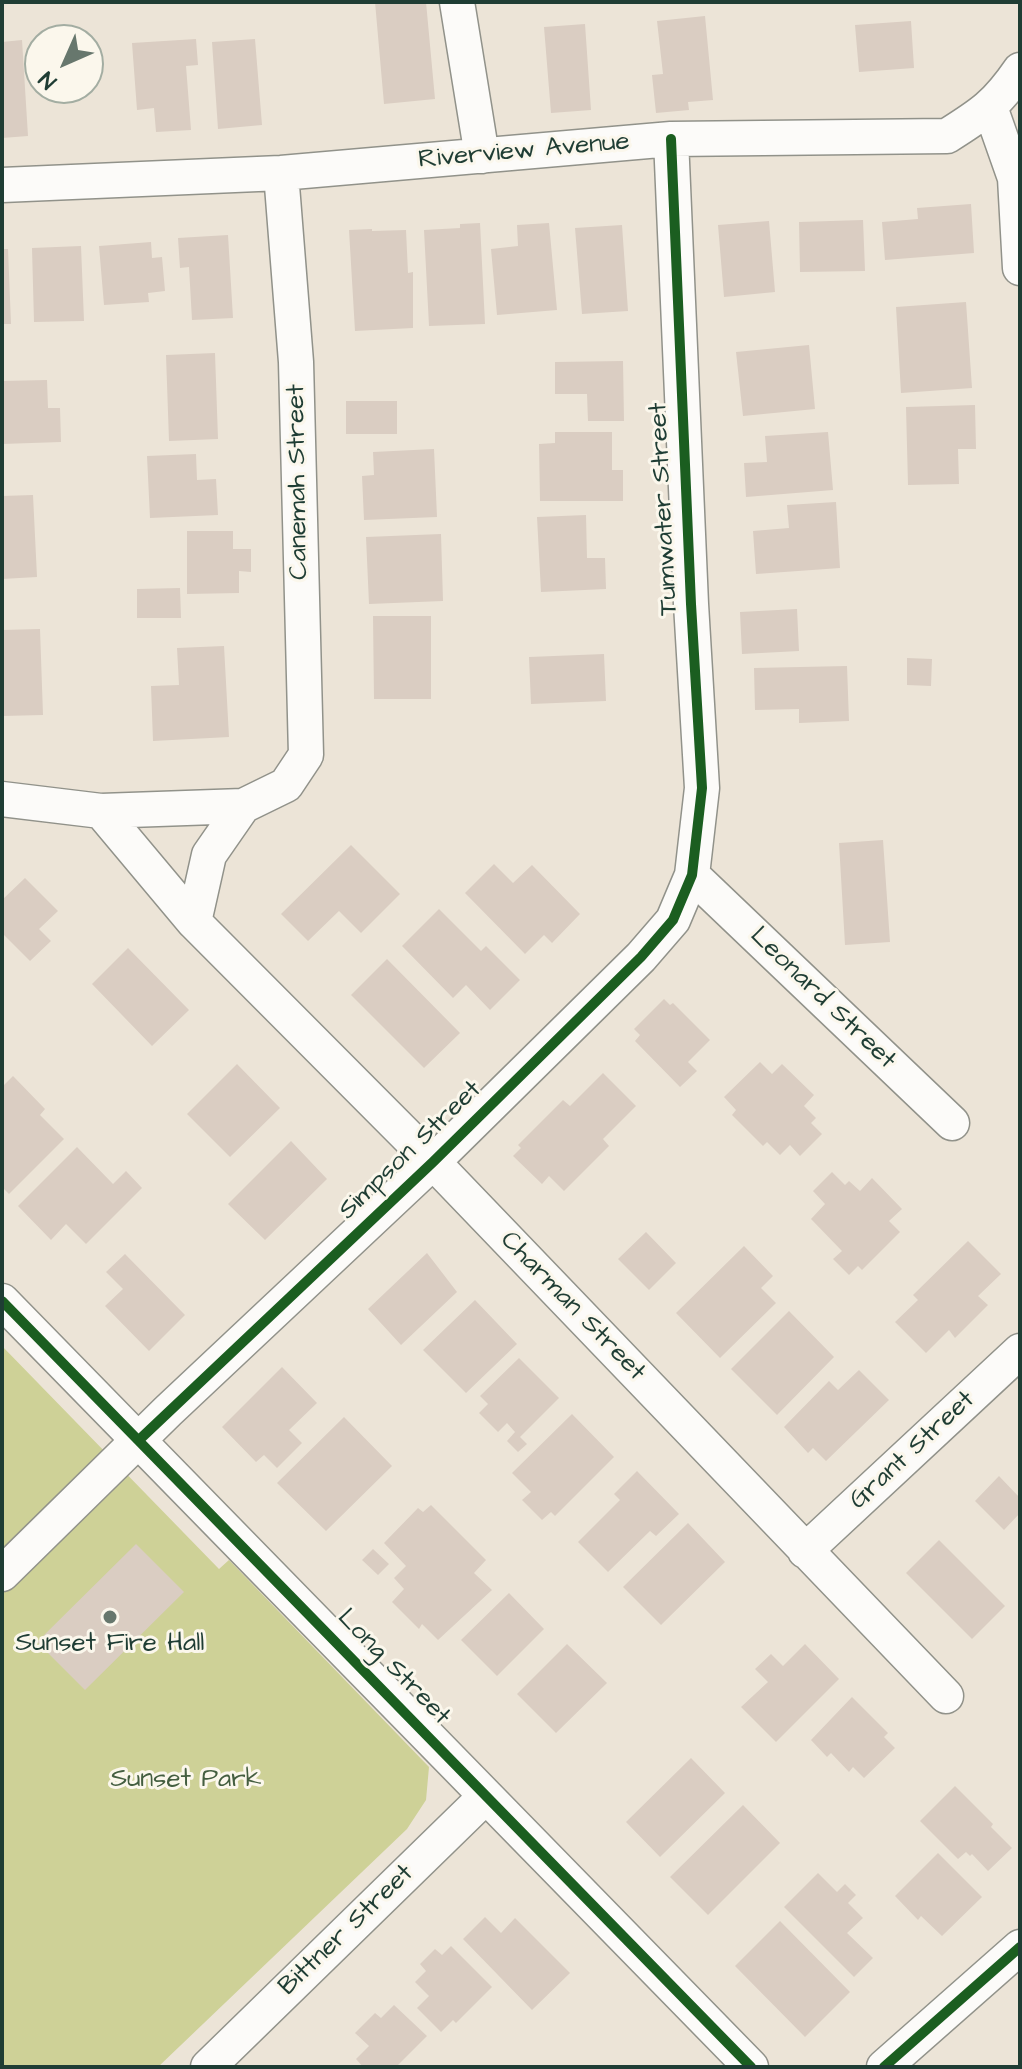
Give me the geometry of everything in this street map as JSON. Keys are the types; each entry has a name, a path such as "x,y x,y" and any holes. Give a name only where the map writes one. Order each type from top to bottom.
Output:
{"street":[{"path":"457,2 482,156"},
{"name":"Riverview Avenue","path":"2,185 281,173 671,139 947,136 990,107 1020,70"},
{"path":"990,107 1015,178 1020,268"},
{"name":"Tumwater Street","path":"671,139 702,788 692,875"},
{"name":"Canemah Street","path":"243,806 286,785 306,755 296,362 281,173"},
{"path":"2,799 101,811 243,806"},
{"path":"194,922 209,855 243,806"},
{"name":"Charman Street","path":"101,811 194,922 433,1162 946,1696"},
{"name":"Leonard Street","path":"692,875 952,1123"},
{"name":"Simpson Street","path":"2,1574 433,1162 641,957 673,920 692,875"},
{"name":"Long Street","path":"2,1301 751,2067"},
{"name":"Grant Street","path":"805,1551 1020,1351"},
{"name":"Bittner Street","path":"208,2067 486,1796"},
{"path":"884,2067 1020,1947"}],"green space":[{"name":"Sunset Park","path":"2,1346 219,1569 229,1560 429,1767 426,1800 407,1829 158,2067 2,2067"}],"building":[{"path":"375,2 426,2 435,99 384,104"},
{"path":"705,16 713,100 688,102 689,110 656,113 652,75 663,74 657,21"},
{"path":"911,21 914,68 859,72 855,25"},
{"path":"585,24 591,110 551,113 544,27"},
{"path":"196,39 198,65 186,66 191,130 156,132 154,108 137,110 132,43"},
{"path":"255,39 262,125 218,129 212,42"},
{"path":"22,40 28,136 2,138 2,42"},
{"path":"971,204 974,253 885,260 882,222 918,219 917,208"},
{"path":"863,220 865,271 800,272 799,222"},
{"path":"769,221 775,292 724,297 718,225"},
{"path":"480,223 485,324 429,326 424,230 460,228 460,224"},
{"path":"549,223 557,310 497,315 491,249 518,246 517,225"},
{"path":"622,225 628,311 582,314 575,228"},
{"path":"349,230 406,230 408,273 413,272 413,328 355,331"},
{"path":"228,235 233,318 192,320 189,267 180,268 178,238"},
{"path":"151,242 152,258 162,257 165,291 148,293 149,302 104,305 99,246"},
{"path":"81,246 84,321 34,322 32,248"},
{"path":"2,249 8,249 11,324 2,324"},
{"path":"966,302 972,388 901,393 896,307"},
{"path":"809,345 815,409 743,416 736,352"},
{"path":"215,353 218,439 169,441 166,355"},
{"path":"623,361 624,421 588,421 587,394 555,394 555,362"},
{"path":"47,380 48,408 60,408 61,442 2,444 2,381"},
{"path":"346,401 397,401 397,434 346,434"},
{"path":"975,405 976,449 958,449 959,484 908,485 906,407"},
{"path":"555,432 612,432 612,470 623,470 623,501 540,501 539,444 555,443"},
{"path":"828,432 833,490 746,497 744,463 767,462 765,436"},
{"path":"434,449 437,517 364,520 362,476 374,475 373,452"},
{"path":"196,454 197,480 216,479 218,515 150,518 147,456"},
{"path":"33,495 37,577 2,579 2,496"},
{"path":"836,502 840,568 756,574 753,531 789,528 787,505"},
{"path":"586,515 587,558 605,558 606,589 541,592 537,517"},
{"path":"187,531 233,531 233,549 251,549 251,572 239,571 239,593 187,594"},
{"path":"441,534 443,601 369,604 366,537"},
{"path":"180,588 181,618 137,618 137,589"},
{"path":"797,609 799,651 742,654 740,612"},
{"path":"373,616 431,616 431,699 374,699"},
{"path":"40,629 43,715 2,716 2,630"},
{"path":"224,646 229,737 153,741 151,686 179,685 177,648"},
{"path":"604,654 606,701 531,704 529,657"},
{"path":"907,658 932,659 931,686 907,685"},
{"path":"847,666 849,721 799,723 799,709 755,710 754,668"},
{"path":"883,840 890,942 845,945 839,843"},
{"path":"351,845 400,894 361,933 339,911 308,941 281,914"},
{"path":"494,864 513,883 532,865 580,914 552,943 544,935 525,954 465,893"},
{"path":"25,878 58,911 39,929 51,941 30,961 2,933 2,900"},
{"path":"439,909 481,951 486,946 520,980 490,1010 466,985 453,998 402,946"},
{"path":"128,948 189,1010 152,1046 92,984"},
{"path":"387,959 460,1033 424,1068 351,995"},
{"path":"664,999 670,1005 673,1003 710,1040 688,1062 697,1071 680,1087 635,1041 640,1035 634,1029"},
{"path":"760,1062 772,1074 782,1064 814,1095 804,1106 816,1118 811,1123 822,1134 800,1156 790,1145 780,1155 767,1142 763,1146 732,1115 736,1110 724,1097"},
{"path":"237,1064 280,1108 230,1157 187,1114"},
{"path":"603,1073 636,1106 603,1139 609,1146 564,1191 549,1176 542,1184 513,1156 521,1148 518,1145 563,1100 570,1106"},
{"path":"13,1076 45,1109 40,1115 64,1139 9,1194 2,1187 2,1087"},
{"path":"291,1141 327,1179 265,1240 228,1204"},
{"path":"77,1147 113,1184 126,1171 142,1188 86,1244 66,1224 51,1240 18,1206"},
{"path":"832,1172 845,1185 849,1181 860,1191 872,1178 902,1209 889,1221 900,1232 862,1270 858,1266 849,1275 833,1259 842,1251 811,1219 825,1204 813,1191"},
{"path":"646,1232 676,1263 649,1290 618,1259"},
{"path":"968,1241 1001,1274 978,1296 988,1305 955,1338 949,1330 926,1353 895,1322 918,1300 913,1295"},
{"path":"744,1246 773,1276 761,1288 776,1303 720,1358 676,1313"},
{"path":"427,1253 457,1292 401,1345 368,1309"},
{"path":"125,1254 185,1315 149,1351 105,1306 123,1289 106,1272"},
{"path":"475,1300 517,1344 466,1393 423,1350"},
{"path":"789,1311 834,1357 777,1415 731,1369"},
{"path":"519,1358 559,1398 520,1437 527,1444 518,1452 507,1441 515,1432 507,1423 498,1432 479,1413 488,1404 480,1396"},
{"path":"282,1367 317,1403 289,1430 302,1443 277,1468 264,1455 256,1462 222,1427"},
{"path":"859,1370 889,1400 826,1461 813,1448 808,1453 784,1427 829,1381 838,1390"},
{"path":"572,1414 614,1457 555,1516 551,1512 542,1520 522,1500 531,1492 512,1473"},
{"path":"344,1417 392,1466 326,1531 277,1483"},
{"path":"637,1471 679,1514 656,1536 650,1531 608,1572 578,1542 620,1500 614,1494"},
{"path":"999,1476 1020,1498 1020,1513 1004,1530 975,1501"},
{"path":"431,1505 486,1560 474,1573 492,1590 438,1640 422,1624 419,1629 392,1602 404,1589 394,1578 406,1566 384,1543 418,1508 423,1512"},
{"path":"688,1523 725,1562 661,1625 623,1587"},
{"path":"939,1540 1005,1606 972,1639 906,1573"},
{"name":"Sunset Fire Hall","path":"136,1544 184,1592 85,1690 37,1642"},
{"path":"373,1549 389,1564 378,1575 362,1560"},
{"path":"509,1593 544,1629 497,1676 461,1640"},
{"path":"567,1644 607,1683 556,1733 517,1694"},
{"path":"805,1644 839,1679 776,1742 741,1707 768,1682 755,1669 771,1654 783,1666"},
{"path":"852,1697 888,1733 884,1737 895,1748 864,1778 853,1767 849,1772 831,1753 827,1757 811,1740"},
{"path":"691,1758 725,1793 660,1857 626,1822"},
{"path":"955,1786 1012,1848 988,1871 972,1854 970,1856 966,1852 958,1859 920,1821"},
{"path":"743,1805 780,1843 708,1915 670,1877"},
{"path":"938,1853 982,1897 942,1936 921,1916 918,1920 895,1896"},
{"path":"818,1873 837,1892 845,1884 856,1895 848,1903 863,1918 847,1933 873,1958 854,1977 784,1907"},
{"path":"485,1917 501,1933 515,1918 570,1973 532,2010 463,1939"},
{"path":"780,1921 850,1992 805,2037 735,1966"},
{"path":"451,1946 492,1987 456,2023 453,2020 441,2032 417,2008 429,1996 415,1982 426,1971 420,1964 435,1949 442,1955"},
{"path":"394,2005 427,2036 396,2067 363,2067 356,2059 369,2046 355,2033 375,2013 381,2018"}],"cycle path":[{"path":"139,1440 433,1162 641,957 673,920 692,875 702,788 671,139"},
{"path":"2,1301 751,2067"},
{"path":"884,2067 1020,1947"}],"place":[{"name":"Sunset Fire Hall","path":"110,1617"}]}
